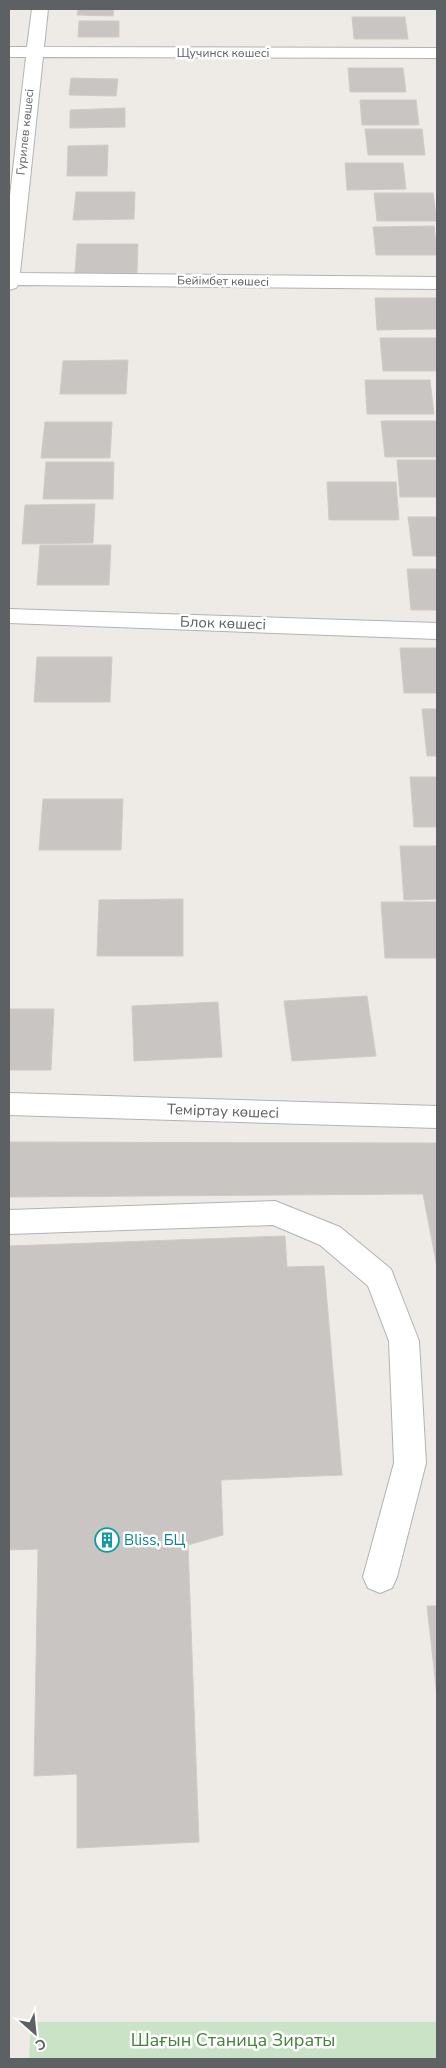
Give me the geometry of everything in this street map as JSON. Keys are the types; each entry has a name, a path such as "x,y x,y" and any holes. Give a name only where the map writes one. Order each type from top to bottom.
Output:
{"street":[{"name":"Гурилев көшесі","path":"9,281 40,9"},
{"name":"Щучинск көшесі","path":"9,52 437,54"},
{"name":"Бейімбет көшесі","path":"9,281 437,283"},
{"name":"Блок көшесі","path":"9,616 437,631"},
{"name":"Теміртау көшесі","path":"9,1104 437,1117"},
{"path":"9,1222 276,1213 330,1236 380,1278 404,1341 410,1463 380,1577"}],"green space":[{"name":"Шағын Станица Зираты","path":"31,2022 437,2022 437,2059 29,2059"}],"building":[{"path":"78,9 114,9 113,16 77,15"},
{"path":"352,17 405,17 408,39 354,39"},
{"path":"79,21 119,21 119,37 78,37"},
{"path":"348,68 403,68 406,92 350,92"},
{"path":"71,78 118,79 116,96 69,95"},
{"path":"360,100 416,100 419,125 362,125"},
{"path":"125,108 125,127 70,128 70,110"},
{"path":"365,129 422,129 425,155 368,155"},
{"path":"108,145 107,176 67,176 68,146"},
{"path":"345,163 403,163 406,189 347,190"},
{"path":"76,192 135,192 134,219 73,220"},
{"path":"374,193 433,193 437,221 377,221"},
{"path":"434,226 437,255 376,255 373,227"},
{"path":"77,244 138,244 137,273 75,273"},
{"path":"375,298 437,298 437,329 377,330"},
{"path":"380,338 437,338 437,371 383,371"},
{"path":"128,360 126,394 60,394 63,361"},
{"path":"365,380 430,380 434,414 367,414"},
{"path":"381,421 437,421 437,457 385,457"},
{"path":"45,422 112,422 110,458 41,458"},
{"path":"397,460 437,460 437,497 400,497"},
{"path":"46,462 114,462 113,499 43,499"},
{"path":"327,482 396,482 399,520 329,520"},
{"path":"95,504 93,543 22,544 25,505"},
{"path":"408,517 437,517 437,556 413,556"},
{"path":"40,545 111,545 109,585 37,585"},
{"path":"407,569 437,569 437,610 411,610"},
{"path":"400,648 437,648 437,693 404,693"},
{"path":"37,657 112,657 110,702 34,702"},
{"path":"422,709 437,709 437,756 427,756"},
{"path":"410,777 437,777 437,827 414,827"},
{"path":"43,799 123,799 121,850 39,850"},
{"path":"400,846 437,846 437,899 404,900"},
{"path":"183,899 183,956 97,956 99,900"},
{"path":"381,902 437,902 437,958 385,958"},
{"path":"367,996 376,1056 292,1061 284,1001"},
{"path":"218,1002 222,1057 134,1061 132,1006"},
{"path":"9,1009 54,1009 51,1070 9,1070"},
{"path":"9,1142 437,1143 437,1267 423,1194 9,1197"},
{"name":"Bliss, БЦ","path":"285,1236 287,1267 324,1266 342,1475 221,1480 223,1535 188,1545 199,1842 77,1848 77,1774 34,1776 38,1549 9,1550 9,1246"},
{"path":"427,1606 437,1606 437,1696"}],"place":[{"name":"Bliss, БЦ","path":"107,1540"}]}
